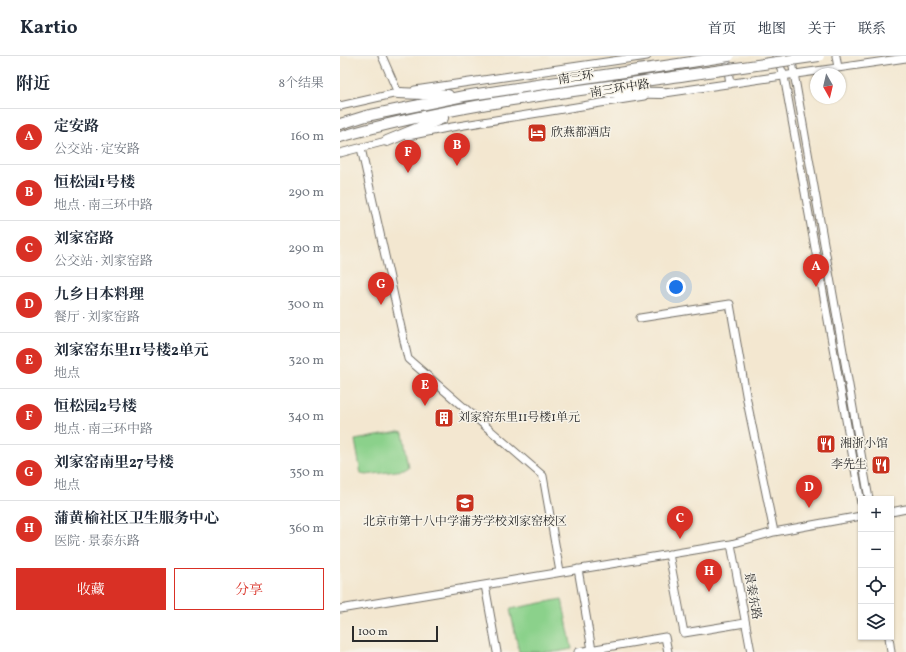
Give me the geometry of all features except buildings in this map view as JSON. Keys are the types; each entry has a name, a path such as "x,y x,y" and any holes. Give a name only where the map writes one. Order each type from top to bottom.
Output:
{"highway":[{"name":"南三环","path":"340,124 366,116 464,96 728,56"},
{"name":"南三环","path":"340,137 369,129 465,108 819,56"},
{"path":"573,92 662,93"},
{"path":"398,93 464,96"},
{"path":"387,141 465,108"}],"street":[{"path":"382,56 398,93"},
{"path":"340,106 398,93 648,56"},
{"path":"728,56 730,84"},
{"path":"776,56 784,76 860,496"},
{"path":"791,56 868,496"},
{"path":"836,56 838,68"},
{"name":"南三环中路","path":"838,68 906,58"},
{"name":"南三环中路","path":"340,153 452,127 662,93 810,72"},
{"path":"361,148 408,358 543,476 560,572"},
{"path":"640,318 730,304 748,406 774,532"},
{"path":"894,511 906,509"},
{"path":"340,609 731,544 774,532 858,517"},
{"name":"景泰东路","path":"731,544 751,652"},
{"path":"669,554 684,633 745,623"},
{"path":"578,569 592,650"},
{"path":"485,585 497,652"},
{"path":"578,652 665,636 668,652"},
{"path":"889,640 891,652"}],"green space":[{"path":"399,432 403,433 409,467 404,470 366,475 361,474 355,440"},
{"path":"562,599 572,649 556,652 519,652 510,609"}],"place":[{"name":"欣燕都酒店","path":"537,133"},
{"name":"恒松园1号楼","path":"457,166"},
{"name":"恒松园2号楼","path":"408,173"},
{"name":"定安路","path":"816,287"},
{"name":"刘家窑南里27号楼","path":"381,305"},
{"name":"刘家窑东里11号楼2单元","path":"425,406"},
{"name":"刘家窑东里11号楼1单元","path":"444,418"},
{"name":"湘浙小馆","path":"826,444"},
{"name":"李先生","path":"881,465"},
{"name":"北京市第十八中学蒲芳学校刘家窑校区","path":"465,503"},
{"name":"九乡日本料理","path":"809,508"},
{"name":"刘家窑路","path":"680,539"},
{"name":"蒲黄榆社区卫生服务中心","path":"709,592"}]}
